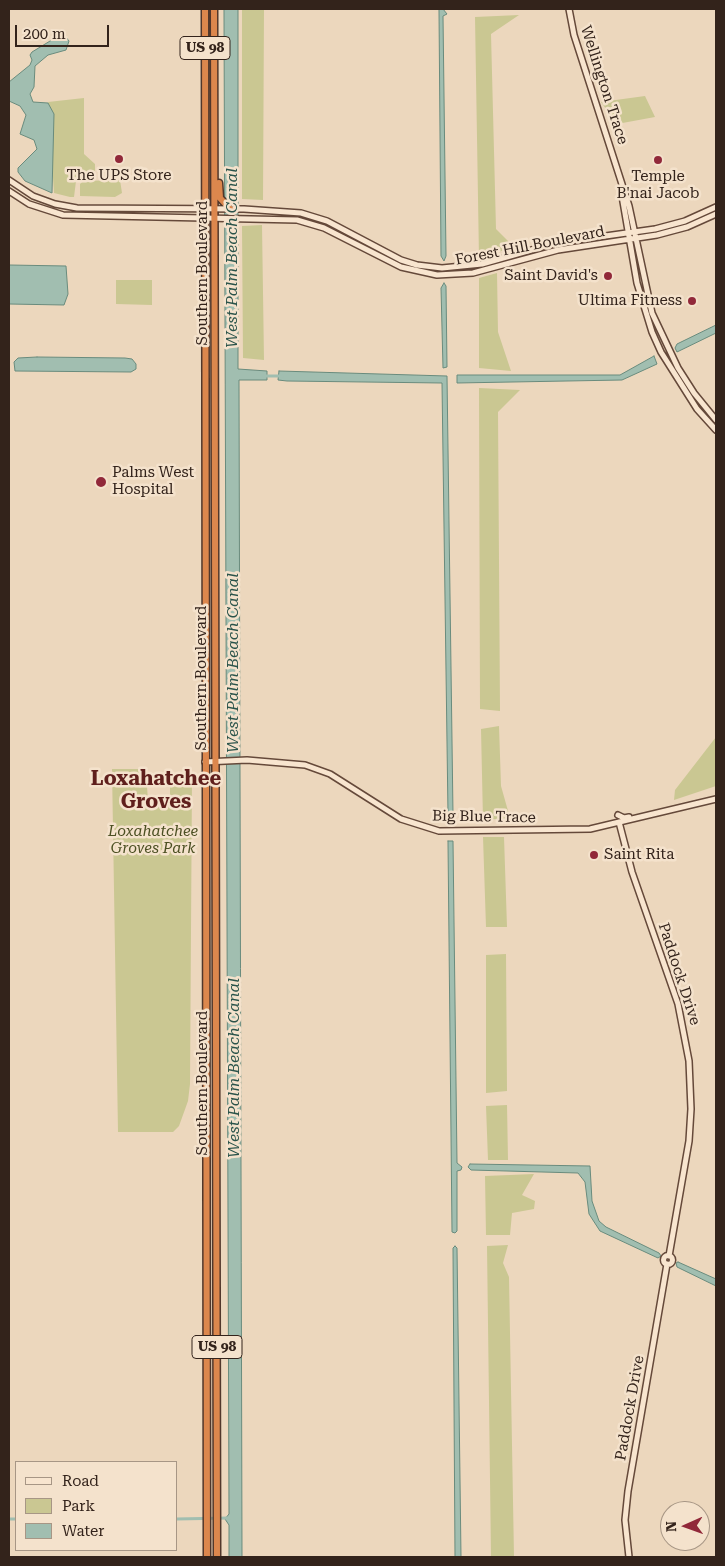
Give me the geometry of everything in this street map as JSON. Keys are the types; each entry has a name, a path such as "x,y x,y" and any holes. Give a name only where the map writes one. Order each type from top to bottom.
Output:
{"highway":[{"name":"Southern Boulevard","path":"205,9 207,1557"},
{"path":"210,9 214,25"},
{"name":"Southern Boulevard","path":"214,9 215,177 220,208 215,219 218,761 217,1557"},
{"path":"215,177 218,181 220,208 230,210"}],"street":[{"name":"Wellington Trace","path":"568,9 574,35 617,168 635,233 652,313 663,341 694,393 716,420"},
{"name":"Wellington Trace","path":"617,168 642,306 661,352 696,409 716,430"},
{"path":"9,180 33,196 55,204 77,208 206,210 220,208"},
{"name":"Forest Hill Boulevard","path":"9,192 29,204 63,215 286,219 308,223 324,228 401,267 437,275 484,270 569,248 636,240 679,230 716,214"},
{"name":"Forest Hill Boulevard","path":"230,210 311,215 327,221 401,260 434,268 482,264 556,243 635,233 685,221 716,207"},
{"path":"556,243 569,248"},
{"name":"Big Blue Trace","path":"205,762 247,760 290,763 318,769 330,774 401,819 439,831 590,829 716,800"},
{"path":"618,815 624,818 644,816"},
{"name":"Paddock Drive","path":"619,822 632,872 678,1004 689,1061 691,1109 689,1141 669,1256 664,1259 667,1264 628,1491 625,1520 629,1557"}],"green space":[{"path":"242,9 264,9 263,200 242,199"},
{"path":"519,15 491,34 496,229 514,247 479,258 475,17"},
{"path":"645,96 655,117 617,124 601,102"},
{"path":"84,98 84,154 95,164 95,171 93,174 79,177 76,181 74,197 70,197 54,193 48,102"},
{"path":"120,180 122,193 115,197 80,196 80,184 83,181"},
{"path":"262,225 264,360 243,358 242,226"},
{"path":"497,273 498,332 511,371 479,368 479,278"},
{"path":"116,280 152,280 152,305 116,304"},
{"path":"479,388 520,390 498,412 500,711 480,709"},
{"path":"499,726 501,786 510,818 483,820 481,729"},
{"path":"716,737 716,786 674,800 675,790"},
{"name":"Loxahatchee Groves Park","path":"112,769 140,769 139,785 147,786 148,801 170,802 170,779 192,777 190,1084 188,1101 179,1126 173,1132 118,1132"},
{"path":"483,837 504,837 507,927 486,927"},
{"path":"506,954 507,1091 486,1093 486,955"},
{"path":"507,1105 508,1160 488,1160 486,1106"},
{"path":"534,1174 522,1195 535,1201 534,1209 512,1213 510,1235 486,1235 485,1176"},
{"path":"508,1245 503,1263 509,1277 514,1557 491,1557 487,1246"}],"water":[{"name":"West Palm Beach Canal","path":"224,9 238,9 238,369 267,371 267,380 239,380 242,1557 229,1557 229,1525 225,1519 229,1514"},
{"path":"439,9 443,9 447,14 443,16 446,256 444,261 441,256"},
{"path":"65,36 69,41 66,50 48,55 35,66 34,87 30,94 33,102 48,103 54,114 52,193 25,181 18,172 18,168 37,149 34,140 20,134 26,115 20,106 9,101 9,82 30,65 32,60 30,55 32,52 55,38"},
{"path":"9,265 66,266 68,294 64,305 9,304"},
{"path":"444,283 446,286 447,367 443,368 441,288"},
{"path":"716,325 716,333 677,352 675,348 677,344"},
{"path":"654,356 657,364 622,380 457,383 457,375 620,375"},
{"path":"18,358 125,358 132,359 136,364 136,369 131,372 15,371 14,362"},
{"path":"279,371 447,376 453,814 448,814 442,383 287,381 278,380"},
{"path":"448,841 453,841 457,1163 462,1167 461,1170 457,1171 457,1231 455,1233 452,1232"},
{"path":"470,1164 590,1166 592,1201 599,1221 606,1227 659,1253 661,1256 658,1258 600,1231 589,1214 585,1182 578,1173 471,1170 468,1167"},
{"path":"455,1246 457,1248 461,1557 455,1557 453,1248"},
{"path":"678,1262 716,1279 716,1286 677,1267 676,1263"}],"waterway":[{"path":"264,376 282,376"},
{"path":"178,1519 229,1518"},
{"path":"9,1519 15,1519"}],"place":[{"name":"The UPS Store","path":"119,159"},
{"name":"Temple B'nai Jacob","path":"658,160"},
{"name":"Saint David's","path":"608,276"},
{"name":"Ultima Fitness","path":"692,301"},
{"name":"Palms West Hospital","path":"101,482"},
{"name":"Saint Rita","path":"594,855"}],"district":[{"name":"Loxahatchee Groves","path":"156,790"}]}
